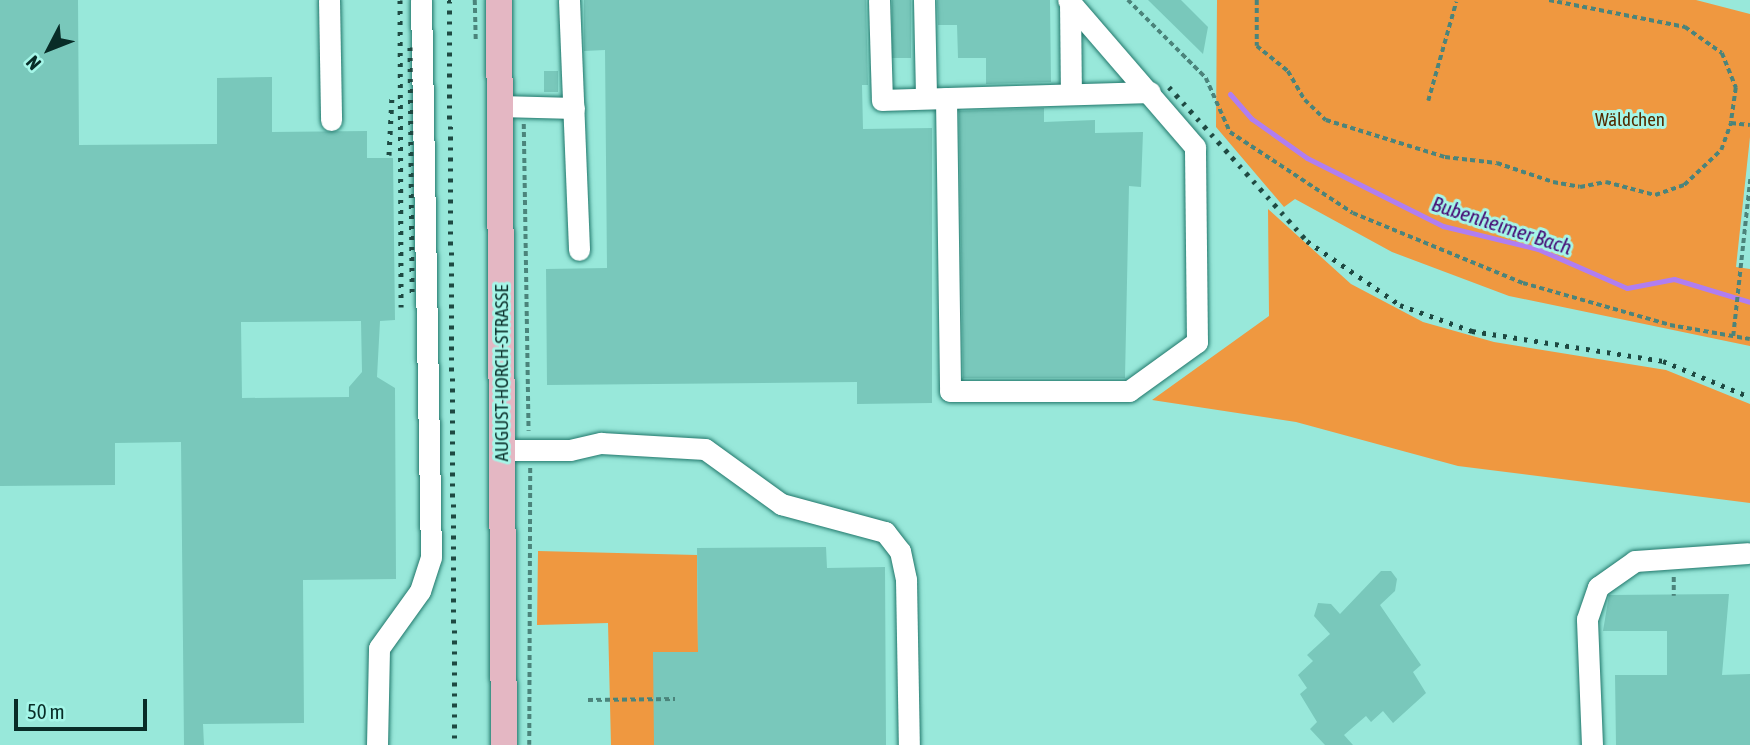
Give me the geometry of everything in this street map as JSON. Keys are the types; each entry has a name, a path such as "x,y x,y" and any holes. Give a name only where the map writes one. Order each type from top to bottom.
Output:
{"main road":[{"name":"AUGUST-HORCH-STRASSE","path":"499,0 512,106 502,450 505,745"}],"lane":[{"path":"329,0 331,120"},
{"path":"377,745 379,648 412,605 431,557 421,0"},
{"path":"569,0 579,250"},
{"path":"879,0 882,100 1150,92"},
{"path":"925,0 936,98 950,391 1129,391 1197,342 1195,147 1069,1"},
{"path":"1069,1 1071,94"},
{"path":"512,106 574,108"},
{"path":"502,450 601,443 705,449 781,504 886,532 900,551 906,580 909,745"},
{"path":"1592,745 1587,620 1598,587 1635,561 1748,553"}],"path":[{"path":"1128,0 1206,78 1230,132 1353,213 1523,283 1670,324 1750,339"},
{"path":"1256,0 1257,46 1288,71 1305,100 1326,120 1445,157 1497,163 1553,182 1580,187 1606,182 1655,195 1685,185 1721,150 1731,122 1736,88 1722,53 1685,27 1549,0"},
{"path":"1429,101 1456,1"},
{"path":"512,106 530,450 529,745"},
{"path":"1731,122 1750,125"},
{"path":"1733,336 1739,282 1744,265 1750,179"},
{"path":"589,700 675,699"}],"green space":[{"name":"Wäldchen","path":"1217,0 1696,0 1750,14 1750,137 1736,267 1750,269 1750,346 1509,296 1392,252 1295,199 1284,207 1216,127"},
{"path":"1268,209 1351,284 1423,322 1494,342 1666,370 1750,404 1750,503 1458,466 1296,422 1152,400 1269,316"},
{"path":"538,551 697,555 698,652 654,745 611,745 608,623 537,625"}],"building":[{"path":"0,0 78,0 79,145 217,144 217,78 272,77 272,132 367,131 367,158 393,158 395,320 380,321 377,377 395,388 396,579 303,580 304,723 203,724 204,745 184,745 181,442 115,443 115,485 0,486","holes":["361,321 362,372 349,387 349,397 242,398 241,322"]},
{"path":"584,0 866,0 868,85 862,85 863,129 932,128 932,403 857,404 857,382 547,385 546,269 607,268 605,50 584,51"},
{"path":"892,0 911,0 911,58 892,58"},
{"path":"937,0 1050,0 1051,82 986,84 986,58 958,58 957,25 938,25"},
{"path":"1148,0 1181,0 1208,27 1203,54"},
{"path":"544,71 558,71 558,92 544,92"},
{"path":"1044,108 1044,122 1095,120 1095,133 1143,132 1141,187 1129,186 1125,378 963,378 959,111"},
{"path":"826,547 827,568 885,567 886,745 654,745 653,652 698,652 697,548"},
{"path":"1381,571 1391,571 1397,579 1395,591 1380,605 1421,665 1413,672 1426,693 1393,723 1383,711 1371,722 1366,716 1344,735 1353,745 1325,745 1310,729 1317,722 1300,694 1307,688 1298,675 1313,661 1307,655 1330,634 1314,616 1318,603 1331,604 1340,614"},
{"path":"1729,594 1722,675 1750,674 1750,745 1616,745 1615,675 1667,675 1667,631 1603,631 1609,595"}],"waterway":[{"name":"Bubenheimer Bach","path":"1230,94 1252,119 1307,158 1443,226 1538,249 1627,288 1674,279 1750,302"}],"railway":[{"path":"400,0 401,307"},
{"path":"449,0 455,745"},
{"path":"410,47 412,296"},
{"path":"1169,87 1307,241 1400,305 1472,331 1663,361 1750,397"},
{"path":"389,155 392,96"}]}
